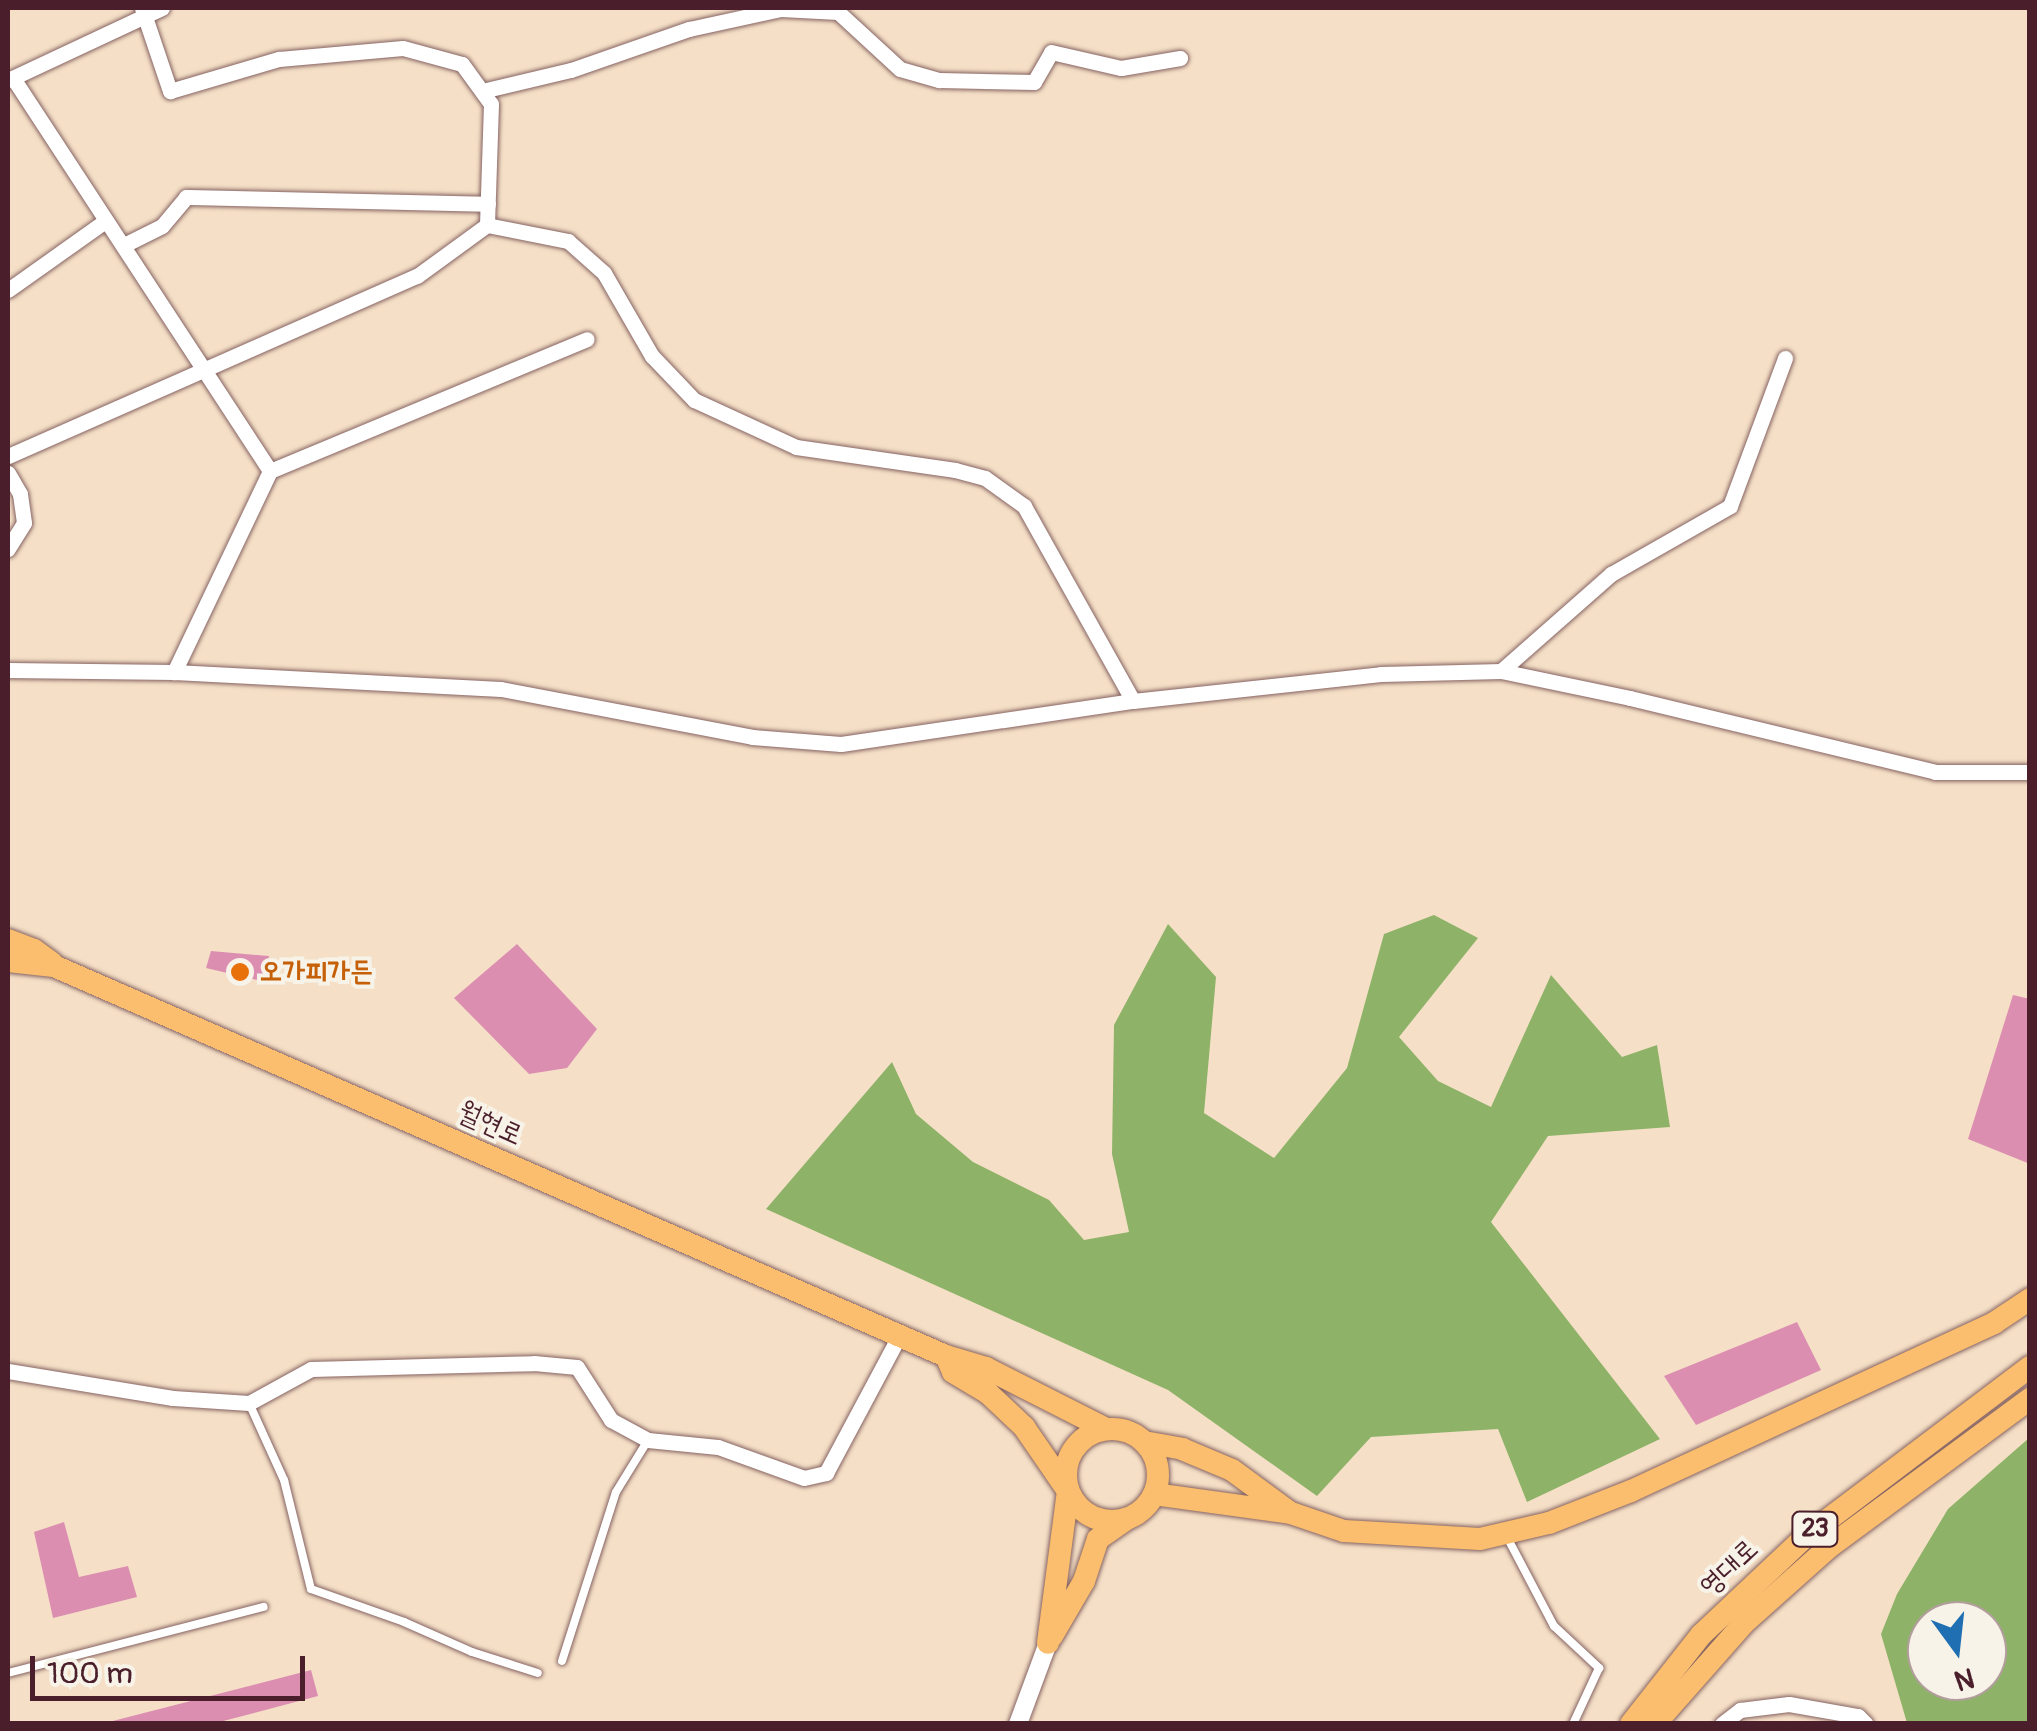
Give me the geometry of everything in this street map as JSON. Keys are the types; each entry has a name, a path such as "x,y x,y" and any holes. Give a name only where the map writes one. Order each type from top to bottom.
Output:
{"main road":[{"path":"8,940 34,950 54,966"},
{"name":"월현로","path":"8,961 54,966 899,1336 986,1368 1106,1429"},
{"path":"8,972 54,966"},
{"path":"1154,1494 1291,1513 1344,1531 1480,1539 1550,1522 1678,1470 1994,1323 2030,1299"},
{"path":"946,1356 953,1372 988,1393 1024,1428 1088,1515 1119,1520 1134,1515"},
{"name":"영대로","path":"1631,1724 1702,1635 1806,1537 2030,1366"},
{"name":"영대로","path":"1655,1724 1744,1622 1829,1547 2030,1398"},
{"path":"1106,1429 1133,1434 1144,1442 1157,1466 1154,1494 1134,1515 1098,1539 1084,1581 1048,1643 1068,1491 1067,1464 1072,1451 1081,1440 1106,1429"},
{"path":"1144,1442 1182,1449 1232,1470 1291,1513"}],"street":[{"path":"162,8 144,12 10,79 124,245 200,370 270,470"},
{"path":"482,92 571,70 689,29 780,9 838,12 900,69 939,80 1034,82 1051,52 1121,68 1180,58"},
{"path":"144,12 170,91 278,59 403,48 462,64 491,104 487,225"},
{"path":"124,245 162,226 186,197 488,204"},
{"path":"8,290 105,220"},
{"path":"8,456 418,276 487,225 568,241 604,273 652,356 694,400 796,448 955,470 985,478 1024,506 1133,701"},
{"path":"174,672 270,470 588,339"},
{"path":"1501,671 1610,574 1730,506 1785,358"},
{"path":"8,473 20,494 24,523 8,549"},
{"path":"8,670 174,672 501,690 752,737 841,744 1133,701 1381,674 1501,671 1936,772 2030,772"},
{"path":"8,1371 172,1398 250,1403 311,1369 548,1364 576,1367 610,1420 648,1440 718,1447 804,1478 826,1473 899,1336"},
{"path":"1018,1724 1048,1643"},
{"path":"1722,1724 1740,1710 1789,1704 1858,1716 1866,1724"}],"lane":[{"path":"250,1403 287,1490 311,1589 404,1622 472,1652 538,1673"},
{"path":"562,1662 616,1492 648,1440"},
{"path":"1505,1533 1554,1626 1598,1668 1573,1724"},
{"path":"8,1673 264,1607"}],"green space":[{"path":"1434,915 1478,938 1399,1037 1438,1081 1491,1107 1551,975 1622,1057 1657,1045 1670,1127 1548,1136 1491,1222 1660,1439 1527,1502 1498,1429 1371,1437 1317,1496 1168,1390 766,1209 892,1062 916,1114 973,1162 1049,1200 1084,1240 1129,1232 1112,1154 1114,1025 1168,924 1216,977 1204,1113 1274,1158 1347,1068 1384,934"},
{"path":"2029,1438 2029,1723 1907,1723 1881,1634 1897,1594 1948,1509"}],"building":[{"path":"517,944 597,1029 567,1068 529,1074 454,998"},
{"path":"211,951 269,956 266,982 206,968"},
{"path":"2013,995 2030,999 2030,1164 1968,1139"},
{"path":"1797,1322 1821,1370 1696,1425 1664,1376"},
{"path":"64,1522 79,1577 128,1566 137,1597 53,1618 34,1532"},
{"path":"311,1670 318,1696 212,1724 101,1724"}],"place":[{"name":"오가피가든","path":"240,972"}]}
